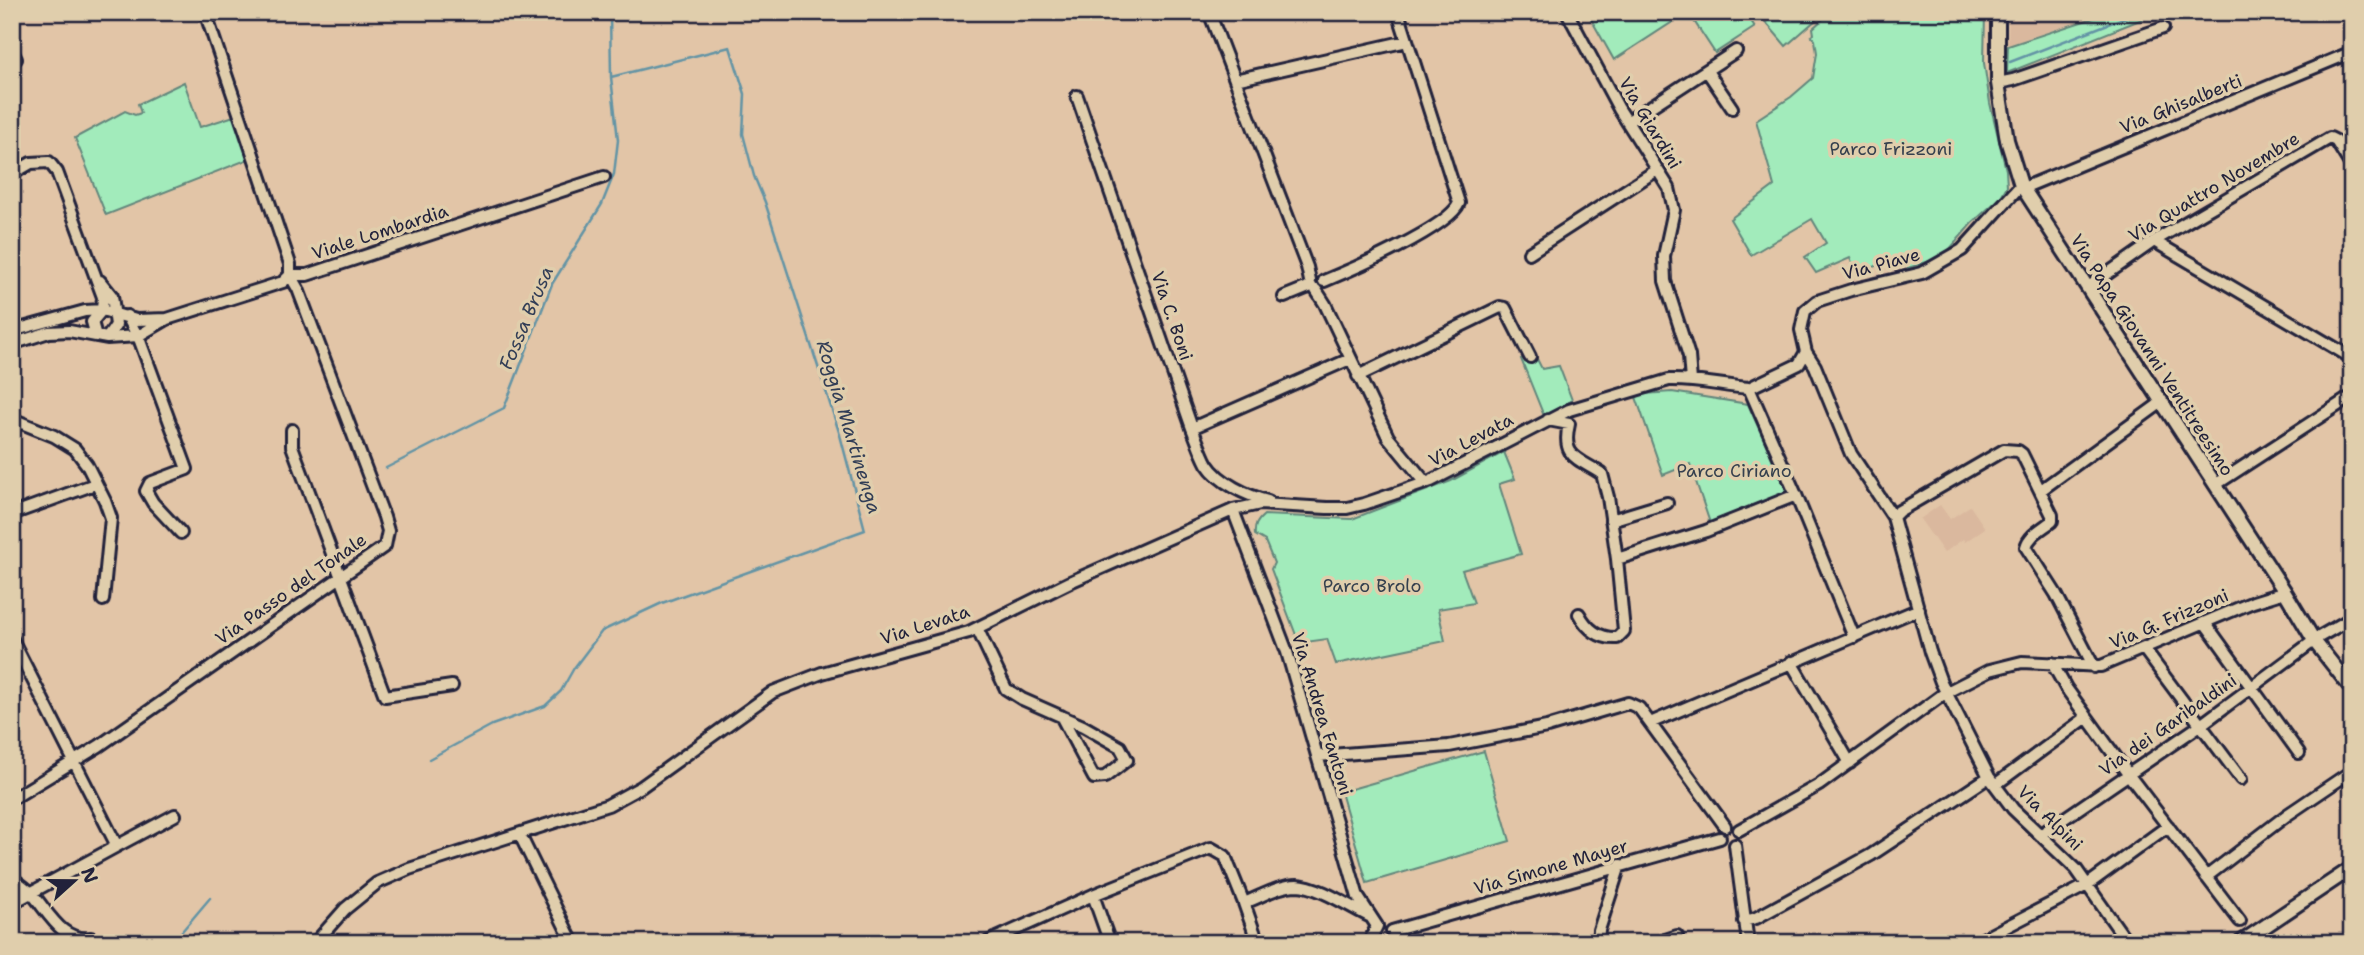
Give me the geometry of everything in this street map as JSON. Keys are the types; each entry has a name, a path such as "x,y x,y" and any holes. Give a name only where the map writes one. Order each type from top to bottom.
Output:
{"street":[{"name":"Via Passo del Tonale","path":"12,799 74,761 385,546 388,531 298,289 290,275 290,264 205,12"},
{"path":"1209,12 1307,267 1318,282 1325,304 1388,437 1426,483"},
{"path":"1284,298 1405,243 1458,208 1460,198 1398,12"},
{"name":"Via Giardini","path":"1567,12 1627,122 1669,188 1674,210 1664,256 1665,281 1689,356 1691,381"},
{"name":"Via Papa Giovanni Ventitreesimo","path":"1998,12 1998,83 2007,140 2022,187 2315,642 2352,689"},
{"path":"1998,83 2163,28"},
{"path":"1235,80 1407,41"},
{"path":"1627,122 1736,51"},
{"name":"Via Ghisalberti","path":"2022,187 2352,52"},
{"path":"1707,71 1732,107"},
{"name":"Via C. Boni","path":"1077,96 1192,428 1208,465 1215,474 1254,497 1281,504"},
{"name":"Via Quattro Novembre","path":"2087,288 2154,242 2330,138 2336,141 2352,167"},
{"path":"12,174 31,163 49,162 57,172 94,272 111,296 107,311 92,322 101,337 116,325 107,311"},
{"path":"1529,253 1657,170"},
{"name":"Viale Lombardia","path":"12,331 85,311 107,311 136,320 167,318 283,282 290,275 307,275 604,177"},
{"name":"Via Piave","path":"1806,352 1801,330 1805,311 1823,298 1922,274 1938,266 1962,250 2022,187"},
{"path":"2154,242 2352,358"},
{"path":"1358,376 1500,307 1505,308 1531,357"},
{"path":"127,316 138,336 187,468 150,483 146,491 153,503 181,533"},
{"name":"Viale Lombardia","path":"12,344 49,332 69,331 101,337 138,336 167,318"},
{"path":"1806,352 1799,364 1749,388 1854,637"},
{"name":"Via Alpini","path":"1806,352 1815,366 1851,454 1893,517 1930,652 1945,693 1992,781 2013,810 2076,869 2128,943"},
{"path":"1192,428 1350,359"},
{"name":"Via Levata","path":"315,943 345,909 391,875 594,811 622,798 773,692 822,673 950,639 1233,510 1259,504 1347,508 1426,483 1576,407 1669,380 1749,388"},
{"path":"2215,485 2352,396"},
{"path":"2041,490 2162,402"},
{"path":"1576,407 1566,436 1567,448 1573,457 1602,474 1617,559 1625,626 1621,635 1606,638 1595,633 1579,614"},
{"path":"12,419 54,436 75,449 87,465 111,518 103,600"},
{"path":"1548,420 1569,424"},
{"path":"292,430 292,446 386,696 452,686"},
{"path":"1893,517 2004,450 2018,451 2052,515 2052,521 2027,541 2026,547 2056,594 2094,667"},
{"path":"12,514 95,484"},
{"path":"1617,559 1706,531 1796,495"},
{"path":"1611,520 1667,503"},
{"name":"Via Andrea Fantoni","path":"1233,510 1287,652 1358,897 1377,926"},
{"name":"Via G. Frizzoni","path":"1740,830 1819,785 1945,693 1971,678 2007,664 2022,662 2094,667 2144,649 2253,602 2285,592"},
{"path":"1650,723 1919,610"},
{"name":"Via dei Garibaldini","path":"2039,835 2202,724 2319,637 2352,618"},
{"path":"2205,623 2299,753"},
{"path":"977,628 1006,689 1022,699 1061,716 1120,747 1127,760 1105,777 1094,778 1061,716"},
{"path":"12,639 16,656 117,846"},
{"path":"2144,649 2241,779"},
{"path":"1791,663 1850,763"},
{"path":"2053,663 2087,718 2240,921"},
{"path":"1317,756 1449,746 1547,727 1622,703 1634,704 1724,826"},
{"path":"1744,921 1756,918 1871,855 1992,781 2087,718"},
{"path":"2206,877 2287,815 2352,771"},
{"path":"12,903 175,815"},
{"path":"1735,845 1726,845 1720,838 1720,831 1724,826 1733,825 1740,830 1740,839 1735,845 1748,943"},
{"path":"1975,943 2087,885 2168,826"},
{"path":"520,835 573,943"},
{"name":"Via Simone Mayer","path":"1391,937 1620,865 1720,838"},
{"path":"988,942 1093,895 1211,848 1225,856 1258,943"},
{"path":"1598,943 1599,930 1620,865"},
{"path":"2240,943 2257,938 2349,872"},
{"path":"12,877 31,893 62,930 81,939 91,938"},
{"path":"1244,903 1297,885 1312,889 1369,916"},
{"path":"1093,895 1110,943"},
{"path":"1375,943 1372,936 1377,926 1384,925 1391,937"},
{"path":"1656,943 1677,936"}],"shaded area":[{"path":"2009,12 2112,12 2008,46"},
{"path":"1940,505 1950,519 1970,506 1985,528 1944,553 1920,519"}],"green space":[{"path":"1587,12 1688,12 1614,60"},
{"path":"1688,12 1745,12 1755,27 1715,53"},
{"path":"1757,12 1825,12 1786,46"},
{"name":"Parco Frizzoni","path":"1831,12 1985,12 1984,63 2007,186 2000,198 1972,223 1949,250 1930,261 1908,268 1902,256 1856,274 1850,258 1816,273 1805,257 1826,243 1812,219 1751,255 1730,219 1774,186 1756,120 1791,97 1813,78 1817,53 1815,40 1811,36 1814,34 1813,28"},
{"path":"2112,12 2160,12 2007,73 2008,46"},
{"path":"184,82 200,127 234,116 249,159 106,215 75,138 125,111 135,115 141,113 138,104"},
{"path":"1535,355 1542,369 1559,366 1572,400 1544,416 1521,359"},
{"name":"Parco Ciriano","path":"1672,392 1748,404 1787,492 1710,523 1690,464 1663,475 1636,397"},
{"name":"Parco Brolo","path":"1504,452 1515,479 1499,484 1521,554 1462,570 1474,603 1438,609 1445,641 1336,664 1327,639 1299,643 1271,569 1274,563 1265,541 1255,535 1256,526 1264,515 1352,519 1451,481"},
{"path":"1484,751 1510,841 1367,883 1341,792"}],"waterway":[{"name":"Fossa Brusa","path":"386,468 504,408 552,284 602,204 614,174 618,140 611,77 610,12"},
{"path":"2010,62 2139,12"},
{"name":"Roggia Martinenga","path":"429,759 492,725 545,706 561,691 574,668 602,631 662,603 865,530 840,435 765,202 754,176 743,134 745,94 730,47 611,77"},
{"name":"Roggia Martinenga","path":"172,943 210,898"}]}
